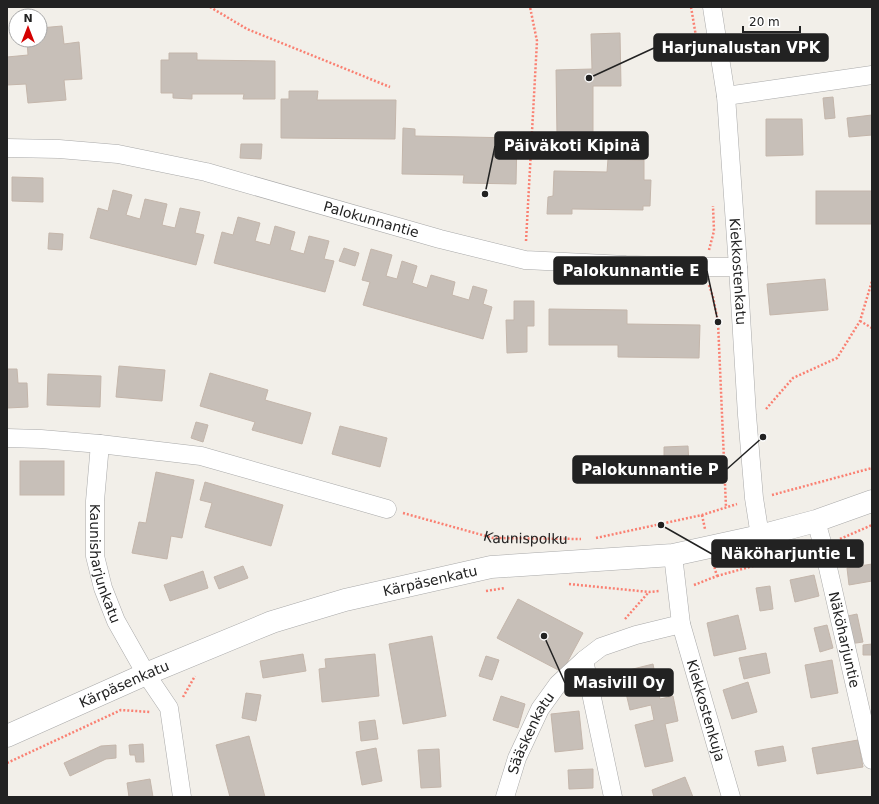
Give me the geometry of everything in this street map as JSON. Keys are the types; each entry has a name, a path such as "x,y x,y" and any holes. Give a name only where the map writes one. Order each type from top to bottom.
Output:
{"street":[{"name":"Kiekkostenkatu","path":"712,7 726,96 738,267 746,415 754,498 760,536"},
{"path":"726,96 872,75"},
{"name":"Palokunnantie","path":"7,148 59,149 118,154 206,172 440,239 525,260 708,268 738,267"},
{"path":"7,438 100,444 201,456 388,509"},
{"name":"Kaunisharjunkatu","path":"100,444 95,501 95,556 103,588 116,621 146,674 169,708"},
{"name":"Kärpäsenkatu","path":"7,736 146,674 272,622 345,600 491,567 673,555 760,536 816,521 872,501"},
{"name":"Näköharjuntie","path":"816,521 872,760"},
{"name":"Kiekkostenkuja","path":"673,555 681,624 731,797"},
{"path":"613,797 584,660 601,647 681,624"},
{"name":"Sääskenkatu","path":"505,797 517,758 540,709 558,684 584,660"},
{"path":"169,708 182,797"}],"path":[{"path":"210,7 246,29 390,87"},
{"path":"525,260 537,41 530,7"},
{"path":"763,412 793,378 837,358 860,321 872,280"},
{"path":"860,321 872,328"},
{"path":"592,539 702,515 754,498 872,468"},
{"name":"Kaunispolku","path":"388,509 493,538 584,539"},
{"path":"702,515 717,576"},
{"path":"566,584 649,592 677,588 701,583 717,576 823,546 872,525"},
{"path":"483,591 505,588"},
{"path":"7,763 121,710 150,712 169,708 184,696 196,674"}],"building":[{"path":"62,26 64,44 79,42 82,79 64,80 66,100 28,103 26,84 7,85 7,57 28,55 28,48 48,48 48,27"},
{"path":"620,33 621,86 593,86 593,136 557,136 556,70 592,69 591,34"},
{"path":"169,53 197,53 197,60 275,61 275,99 243,99 244,94 192,94 192,99 173,98 173,93 161,93 161,60 169,60"},
{"path":"289,91 318,91 317,100 396,100 395,139 281,138 281,99 289,99"},
{"path":"833,97 835,118 825,119 823,98"},
{"path":"872,115 872,135 849,137 847,118"},
{"path":"766,119 802,119 803,155 766,156"},
{"path":"403,128 415,129 415,136 517,138 516,184 463,183 464,175 402,174"},
{"path":"241,144 262,144 261,159 240,158"},
{"path":"608,159 644,160 644,180 651,180 650,206 643,206 643,210 572,209 572,214 547,214 548,197 553,196 554,171 607,172"},
{"path":"12,177 43,178 43,202 12,201"},
{"path":"113,190 132,195 126,215 140,219 145,199 167,204 162,225 175,228 180,208 200,212 195,233 204,235 196,265 90,238 98,208 108,211"},
{"path":"816,191 872,191 872,224 816,224"},
{"path":"238,217 260,223 255,241 270,245 275,226 295,232 290,250 304,254 309,236 329,241 324,259 334,261 325,292 214,263 222,232 233,235"},
{"path":"49,233 63,234 62,250 48,249"},
{"path":"344,248 359,253 355,266 339,261"},
{"path":"371,249 392,255 386,276 397,279 402,261 417,266 412,283 427,288 431,275 455,282 452,295 469,300 473,286 487,290 483,304 492,307 483,339 363,305 370,282 362,280"},
{"path":"825,279 828,310 770,315 767,284"},
{"path":"514,301 534,301 534,326 527,326 527,352 507,353 506,320 514,320"},
{"path":"549,309 627,310 627,324 700,325 699,358 618,357 618,345 549,345"},
{"path":"119,366 165,370 162,401 116,397"},
{"path":"7,369 17,369 18,383 27,383 28,407 7,408"},
{"path":"210,373 268,390 265,400 311,413 302,444 252,430 255,422 200,406"},
{"path":"48,374 101,376 100,407 47,405"},
{"path":"196,422 208,425 203,442 191,438"},
{"path":"340,426 387,438 380,467 332,454"},
{"path":"688,446 689,465 664,465 664,447"},
{"path":"20,461 64,461 64,495 20,495"},
{"path":"156,472 194,480 182,538 171,536 167,559 132,553 139,522 146,523"},
{"path":"205,482 283,505 271,546 205,527 212,503 200,500"},
{"path":"872,564 872,581 849,585 847,568"},
{"path":"243,566 248,578 219,589 214,577"},
{"path":"203,571 208,588 170,601 164,585"},
{"path":"814,575 819,596 795,602 790,580"},
{"path":"770,586 773,609 760,611 756,588"},
{"path":"518,599 583,633 562,672 497,638"},
{"path":"857,614 863,642 849,644 843,617"},
{"path":"738,615 746,649 714,656 707,623"},
{"path":"827,625 833,648 820,652 814,628"},
{"path":"432,636 446,716 403,724 389,644"},
{"path":"872,644 872,655 863,655 863,645"},
{"path":"766,653 770,673 744,679 739,658"},
{"path":"303,654 306,671 263,678 260,661"},
{"path":"375,654 379,696 322,702 319,669 326,668 325,659"},
{"path":"486,656 499,660 492,680 479,676"},
{"path":"832,660 838,693 811,698 805,665"},
{"path":"653,664 660,699 673,696 678,721 665,724 673,761 645,767 635,725 654,720 651,705 630,710 621,672"},
{"path":"748,682 757,712 732,719 723,690"},
{"path":"246,693 261,695 256,721 242,718"},
{"path":"501,696 525,704 518,728 493,720"},
{"path":"579,711 583,749 555,752 551,714"},
{"path":"375,720 378,739 361,741 359,722"},
{"path":"249,736 265,797 230,797 216,745"},
{"path":"858,740 863,767 817,774 812,748"},
{"path":"143,744 144,762 136,762 135,755 130,755 129,745"},
{"path":"116,745 116,758 106,759 70,776 64,763 101,746"},
{"path":"783,746 786,761 758,766 755,751"},
{"path":"376,748 382,781 362,785 356,752"},
{"path":"439,749 441,787 421,788 418,750"},
{"path":"593,769 593,788 569,789 568,770"},
{"path":"685,777 693,797 654,797 652,790"},
{"path":"150,779 153,797 129,797 127,783"}],"place":[{"name":"Harjunalustan VPK","path":"589,78"},
{"name":"Päiväkoti Kipinä","path":"485,194"},
{"name":"Palokunnantie E","path":"718,322"},
{"name":"Palokunnantie P","path":"763,437"},
{"name":"Näköharjuntie L","path":"661,525"},
{"name":"Masivill Oy","path":"544,636"}]}
